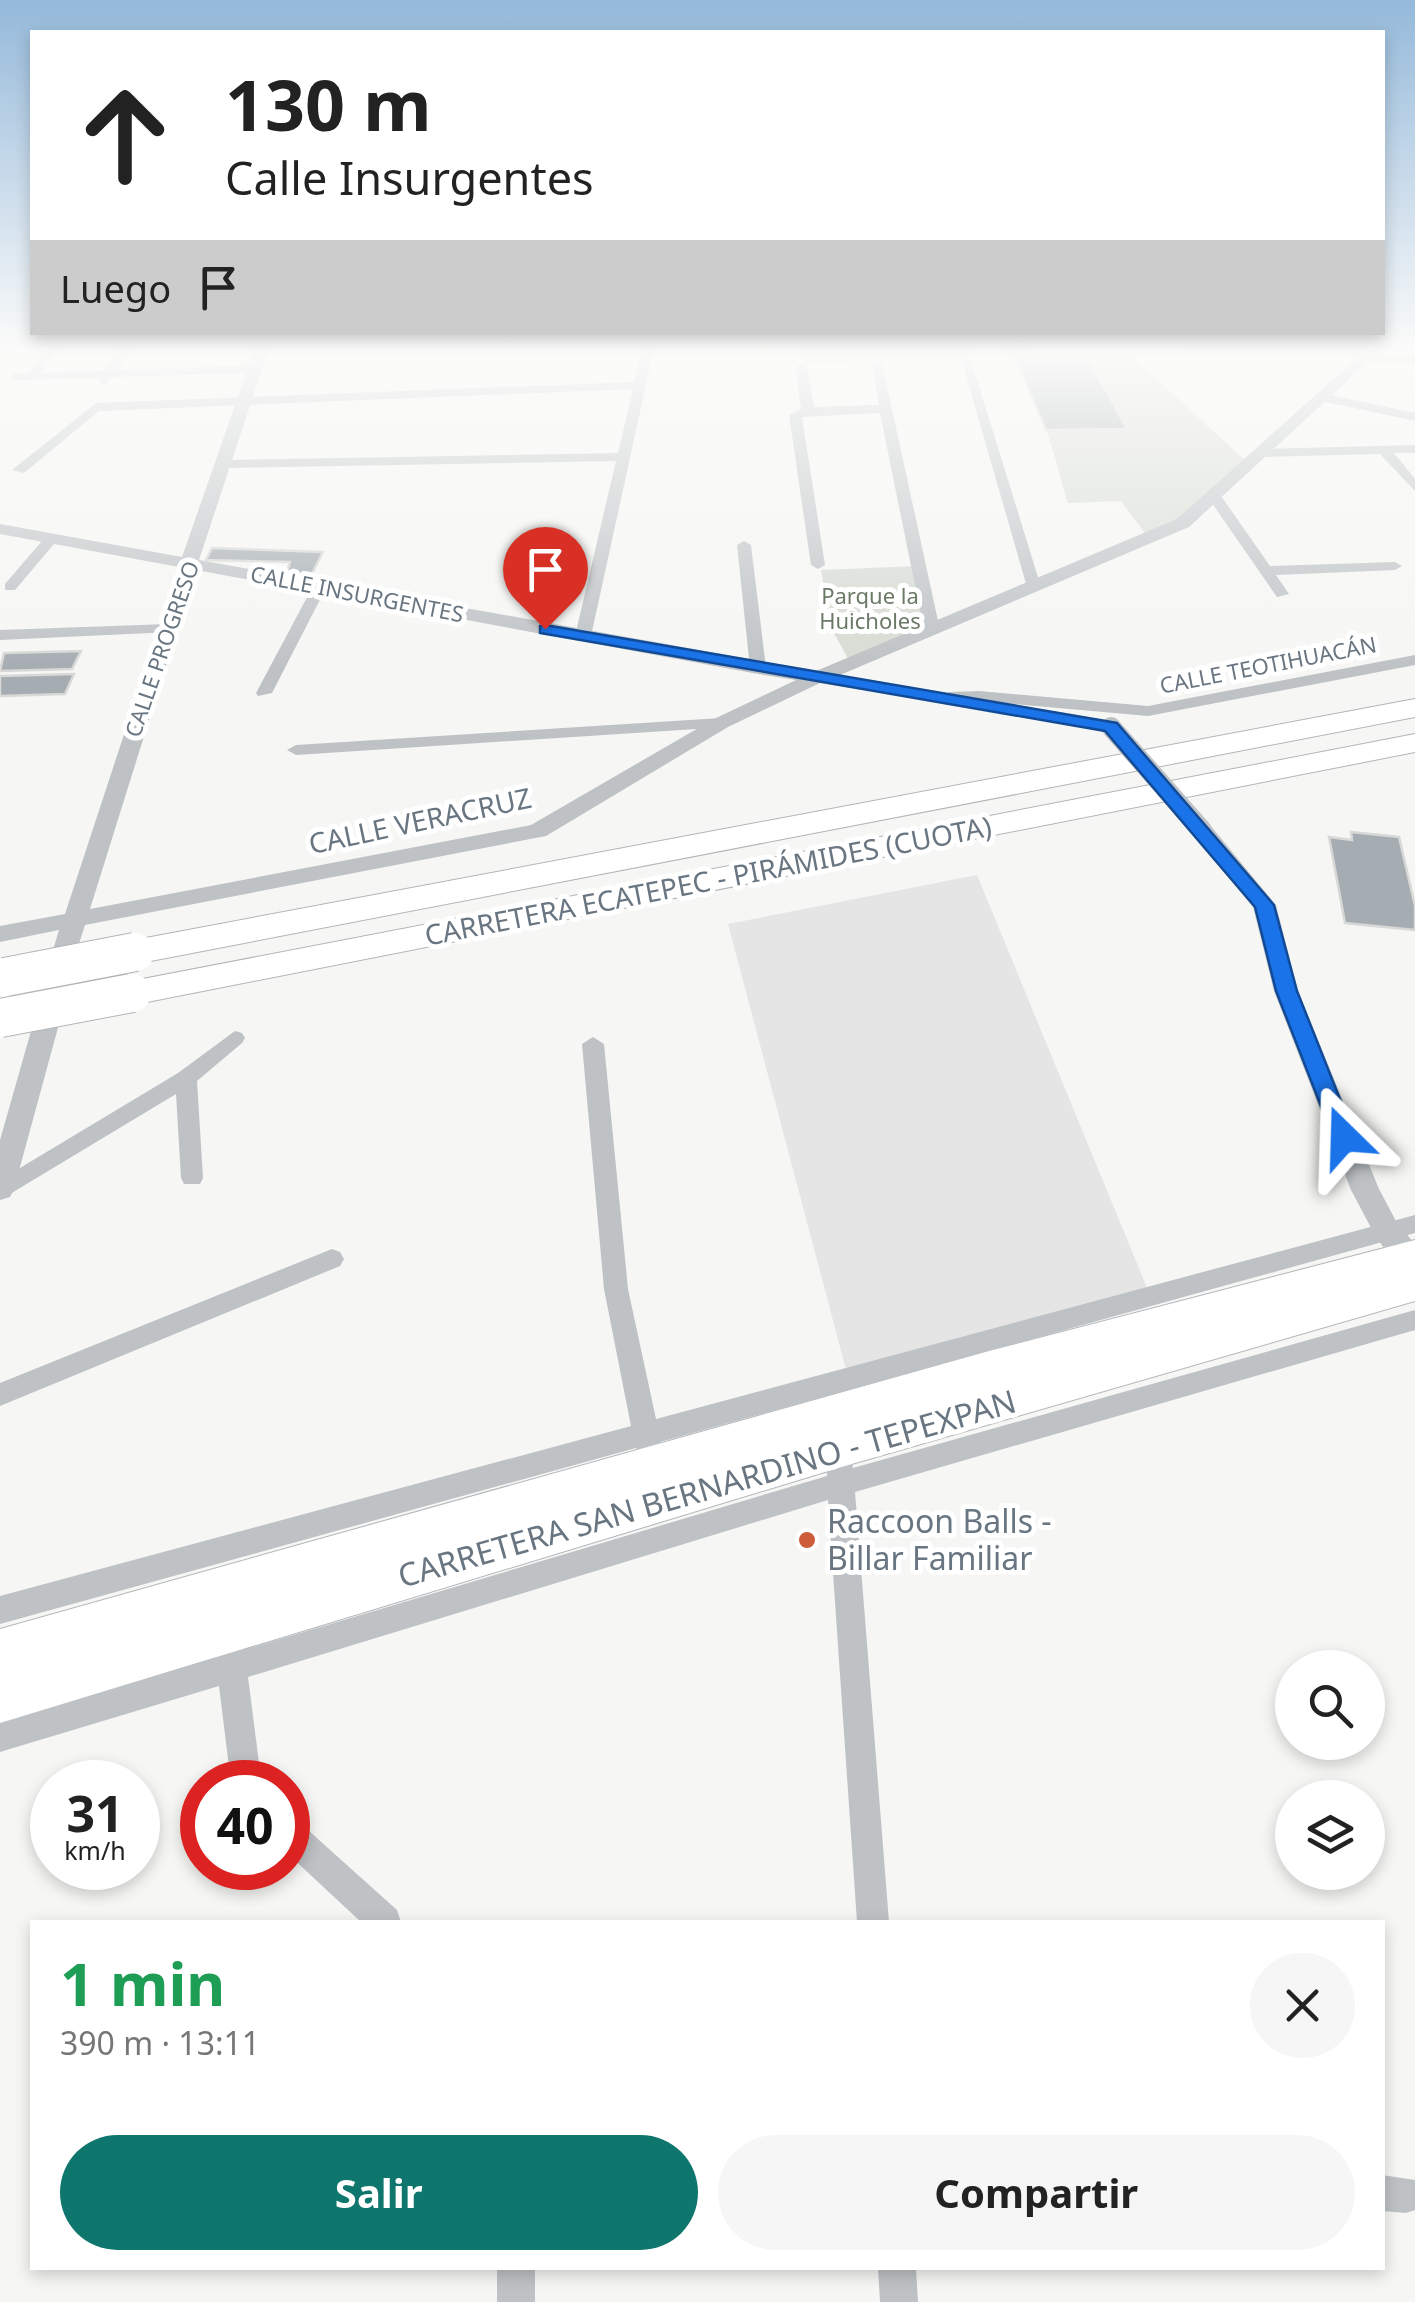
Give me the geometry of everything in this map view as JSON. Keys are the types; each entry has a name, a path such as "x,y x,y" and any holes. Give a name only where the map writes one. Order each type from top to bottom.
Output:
{"highway":[{"name":"CARRETERA ECATEPEC - PIRÁMIDES (CUOTA)","path":"2,977 1415,708"},
{"name":"CARRETERA ECATEPEC - PIRÁMIDES (CUOTA)","path":"0,1018 1415,743"},
{"name":"CARRETERA SAN BERNARDINO - TEPEXPAN","path":"0,1653 648,1449 989,1369 1408,1251"},
{"name":"CARRETERA SAN BERNARDINO - TEPEXPAN","path":"0,1698 229,1650 840,1466 1408,1251"}],"street":[{"path":"19,470 37,455"},
{"name":"CALLE PROGRESO","path":"65,950 227,455"},
{"path":"801,455 818,564"},
{"path":"894,455 932,630"},
{"path":"994,455 1034,587"},
{"name":"CALLE VERACRUZ","path":"0,934 538,831 721,723 818,677 1184,523 1257,455"},
{"path":"1389,455 1415,487"},
{"path":"224,464 622,457 583,636"},
{"path":"1214,496 1282,594"},
{"name":"CALLE INSURGENTES","path":"0,528 758,668 1111,727 1264,905 1286,991 1365,1190 1408,1251"},
{"path":"10,587 52,538"},
{"path":"744,545 758,668"},
{"path":"1266,571 1395,566"},
{"path":"264,693 319,588"},
{"path":"0,635 167,629"},
{"name":"CALLE TEOTIHUACÁN","path":"949,697 979,696 1148,711 1415,660"},
{"path":"296,750 721,723"},
{"path":"0,1190 46,1024"},
{"path":"0,1190 186,1078 235,1038"},
{"path":"0,1610 648,1449 616,1290 593,1044"},
{"path":"186,1078 192,1178"},
{"path":"0,1396 332,1258"},
{"path":"872,1920 840,1466 1415,1320"},
{"path":"0,1737 229,1650 243,1760"},
{"path":"310,1853 384,1920"},
{"path":"516,2270 516,2302"},
{"path":"897,2270 900,2302"}],"shaded area":[{"path":"977,875 1150,1295 848,1377 728,924"}],"green space":[{"path":"1055,455 1240,455 1247,462 1151,541 1121,501 1068,503"},
{"name":"Parque la Huicholes","path":"917,566 929,630 850,662 831,628 821,570"}],"building":[{"path":"212,548 323,552 310,578 286,575 290,562 206,560"},
{"path":"81,651 72,669 0,671 4,653"},
{"path":"74,674 65,694 0,696 0,676"},
{"path":"1351,832 1399,837 1415,906 1415,930 1345,923 1329,837 1352,840"}],"place":[{"name":"Raccoon Balls - Billar Familiar","path":"807,1540"}],"route":[{"path":"545,629 1111,727 1264,905 1286,991 1344,1137"}]}
